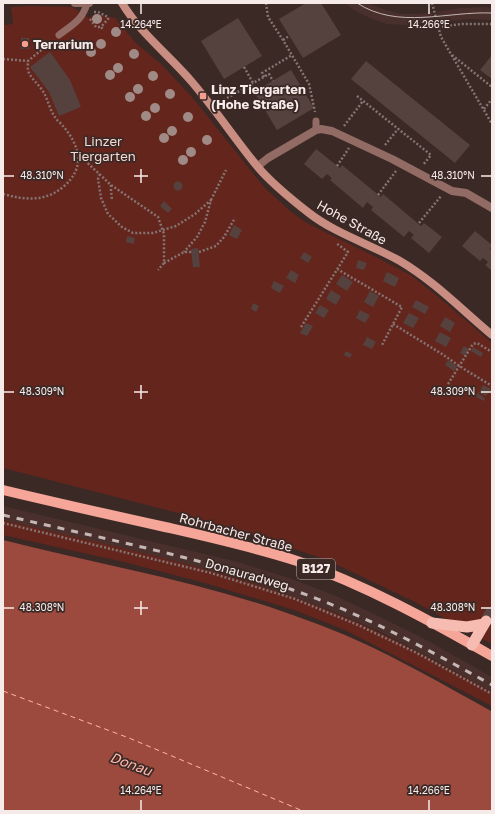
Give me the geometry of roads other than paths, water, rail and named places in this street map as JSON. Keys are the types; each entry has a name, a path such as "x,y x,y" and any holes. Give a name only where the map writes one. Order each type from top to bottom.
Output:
{"highway":[{"path":"432,623 467,627 486,622 472,645"}],"main road":[{"name":"Hohe Straße","path":"122,3 142,29 191,81 213,107 258,166 286,195 311,214 351,237 400,261 417,272 435,285 492,335"},
{"name":"Rohrbacher Straße","path":"3,490 213,538 296,561 395,604 492,656"}],"street":[{"path":"75,3 88,3"},
{"path":"258,166 268,158 316,130 321,129 332,131 392,159 452,191 466,193 492,208"}],"lane":[{"path":"59,34 87,15 88,3"},
{"path":"316,121 316,130"}],"water":[{"name":"Donau","path":"3,540 180,581 284,612 346,635 372,647 492,711 492,811 3,811"}],"tunnel":[{"path":"487,619 492,610"}],"tram line":[{"path":"357,3 373,11 389,16 406,18 492,13"}],"railway":[{"path":"3,515 186,558 258,578 319,599 370,621 419,645 492,685"}],"place":[{"name":"Terrarium","path":"25,44"},
{"name":"Linz Tiergarten (Hohe Straße)","path":"203,96"}],"park label":[{"name":"Linzer Tiergarten","path":"103,148"}]}
